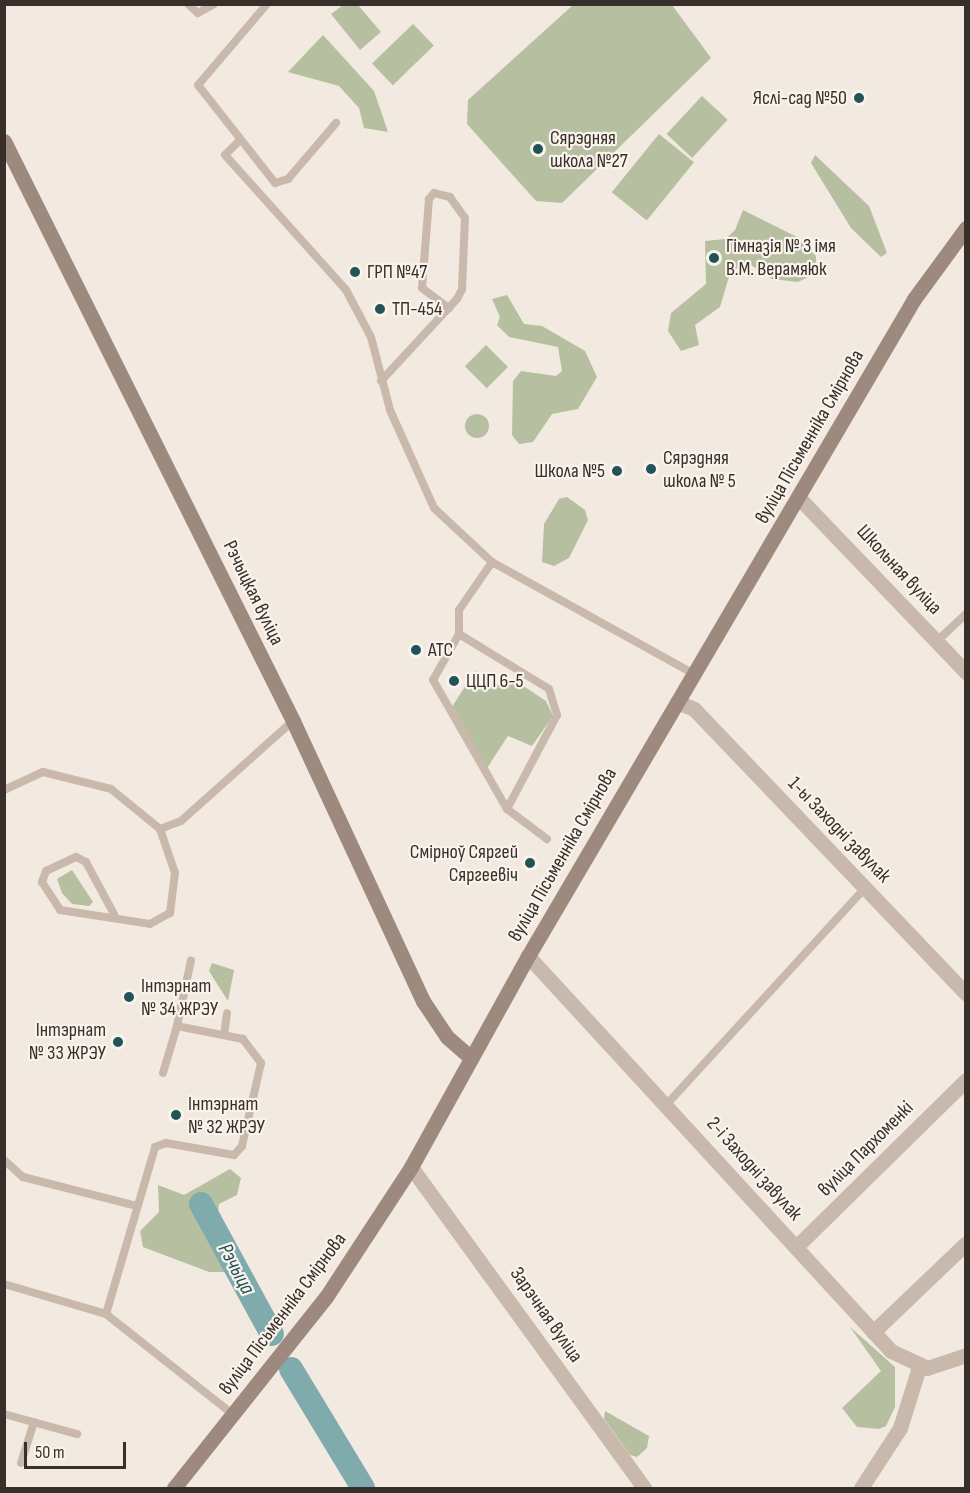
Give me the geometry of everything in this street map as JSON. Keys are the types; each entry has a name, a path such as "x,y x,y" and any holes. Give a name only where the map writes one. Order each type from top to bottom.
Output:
{"main road":[{"name":"Рэчыцкая вуліца","path":"4,141 293,721 423,1001 447,1037 471,1058"},
{"name":"вуліца Пісьменніка Смірнова","path":"174,1488 326,1297 411,1167 528,956 677,702 800,499 928,275 966,228"}],"street":[{"name":"Школьная вуліца","path":"800,499 966,672"},
{"name":"1-ы Заходні завулак","path":"677,702 694,709 966,994"},
{"name":"2-і Заходні завулак","path":"528,956 667,1104 873,1332 896,1355 919,1367"},
{"name":"вуліца Пархоменкі","path":"796,1247 966,1080"},
{"name":"Зарэчная вуліца","path":"411,1167 644,1488"},
{"path":"873,1332 966,1243"},
{"path":"861,1488 900,1428 919,1367 937,1368 966,1355"}],"lane":[{"path":"188,4 198,13 214,4"},
{"path":"267,4 198,85 275,183 288,179 336,123"},
{"path":"240,140 225,155 346,290 371,337 381,381 398,431 434,508 492,562 694,674"},
{"path":"381,381 449,308 462,289 465,218 450,197 434,193 429,199 422,288 449,308"},
{"path":"492,562 459,610 459,634 433,680 507,809 547,839"},
{"path":"937,641 966,614"},
{"path":"459,634 549,689 557,715 507,809"},
{"path":"160,830 181,821 293,721"},
{"path":"4,790 43,772 111,789 160,830 175,873 170,913 150,924 114,914 84,917 60,910 42,882 46,871 76,857 86,861 114,914"},
{"path":"667,1104 865,888"},
{"path":"163,1073 177,1026 191,960"},
{"path":"224,1035 227,1013"},
{"path":"106,1314 155,1147 166,1143 225,1156 243,1146 261,1063 243,1039 177,1026"},
{"path":"4,1160 23,1177 137,1206"},
{"path":"4,1284 106,1314 234,1415"},
{"path":"4,1414 77,1434"},
{"path":"21,1463 34,1422"}],"green space":[{"path":"343,5 358,5 381,32 360,50 331,14"},
{"path":"573,5 672,5 711,58 562,203 536,201 467,124 468,100"},
{"path":"413,24 434,46 393,85 372,64"},
{"path":"323,35 374,91 388,132 364,128 359,108 339,86 288,72"},
{"path":"702,96 728,120 692,158 667,134"},
{"path":"659,134 694,162 647,221 612,192"},
{"path":"815,155 869,206 887,253 881,257 851,228 811,163"},
{"path":"743,210 797,237 816,256 816,273 798,282 772,279 751,265 731,270 720,307 695,325 699,345 681,351 668,331 671,313 706,284 705,241 725,239 735,230"},
{"path":"507,295 524,324 542,326 585,351 597,377 578,409 552,414 533,442 519,444 512,435 513,381 521,371 556,376 562,371 558,347 509,337 497,325 500,317 492,299"},
{"path":"486,345 508,367 487,388 465,366"},
{"path":"477,414 486,417 489,426 486,435 477,438 468,435 465,426 468,417"},
{"path":"567,497 585,510 588,520 569,558 554,566 542,562 544,524 559,499"},
{"path":"475,671 498,685 513,679 546,701 553,716 532,746 508,736 487,768 450,710"},
{"path":"72,870 93,902 89,906 72,904 62,893 57,879"},
{"path":"212,963 234,970 228,1001 209,971"},
{"path":"230,1169 241,1178 237,1195 219,1204 218,1215 238,1258 229,1272 209,1272 143,1247 140,1231 159,1212 158,1185 184,1195"},
{"path":"850,1327 895,1367 895,1407 886,1426 879,1429 857,1427 842,1408 881,1371"},
{"path":"605,1411 649,1436 647,1448 637,1457 630,1455 604,1419"}],"waterway":[{"name":"Рэчыца","path":"201,1204 272,1334"},
{"name":"Рэчыца","path":"291,1369 363,1488"}],"place":[{"name":"Яслі-сад №50","path":"859,98"},
{"name":"Сярэдняя школа №27","path":"538,149"},
{"name":"Гімназія № 3 імя В.М. Верамяюк","path":"714,258"},
{"name":"ГРП №47","path":"355,272"},
{"name":"ТП-454","path":"380,309"},
{"name":"Сярэдняя школа № 5","path":"651,469"},
{"name":"Школа №5","path":"617,471"},
{"name":"АТС","path":"416,650"},
{"name":"ЦЦП 6-5","path":"454,681"},
{"name":"Смірноў Сяргей Сяргеевіч","path":"530,863"},
{"name":"Інтэрнат № 34 ЖРЭУ","path":"129,997"},
{"name":"Інтэрнат № 33 ЖРЭУ","path":"118,1042"},
{"name":"Інтэрнат № 32 ЖРЭУ","path":"176,1115"}]}
